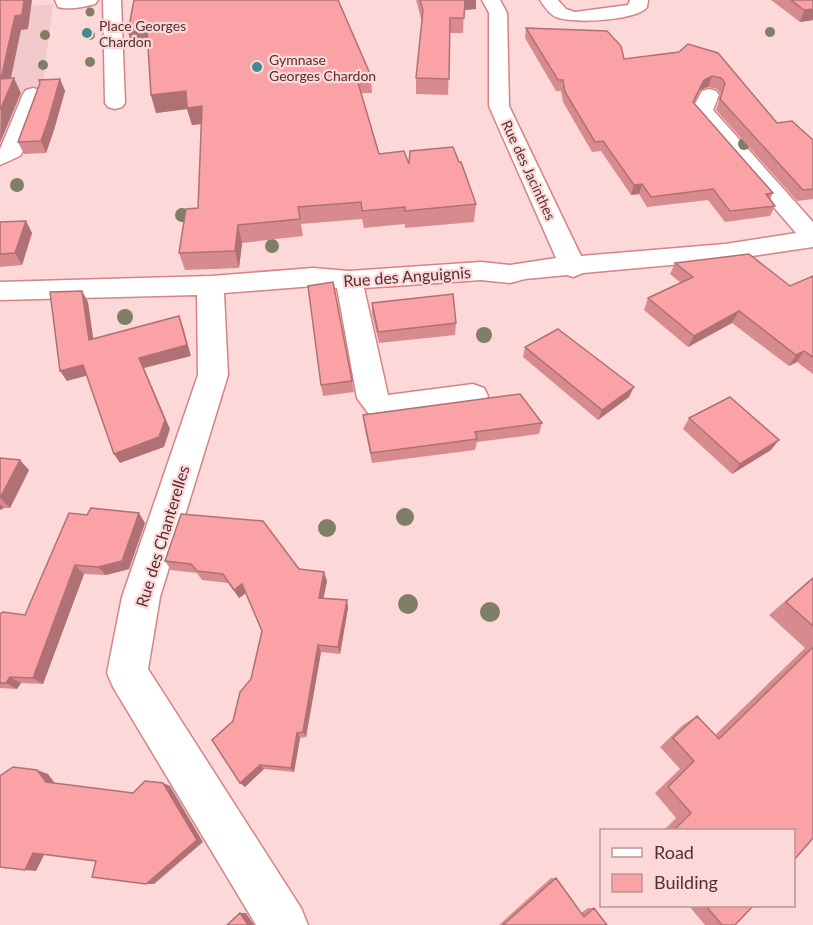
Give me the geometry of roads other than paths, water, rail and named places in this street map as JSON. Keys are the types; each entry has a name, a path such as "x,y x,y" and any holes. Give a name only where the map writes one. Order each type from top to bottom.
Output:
{"street":[{"path":"64,1 89,0"},
{"path":"112,0 115,103"},
{"name":"Rue des Jacinthes","path":"490,0 498,13 499,106 573,268"},
{"path":"549,0 560,13 575,17 632,10 638,7 639,0"},
{"path":"0,158 12,152 33,94"},
{"path":"709,95 702,111 790,214 808,239"},
{"path":"716,145 808,239"},
{"name":"Rue des Anguignis","path":"0,291 212,285 314,277 349,280 481,271 510,274 525,270 573,268 808,239"},
{"path":"349,280 372,398 382,408 473,396"},
{"name":"Rue des Chanterelles","path":"212,285 210,302 213,375 141,597 127,673 284,925"}],"place":[{"name":"Place Georges Chardon","path":"87,33"},
{"name":"Gymnase Georges Chardon","path":"257,67"}]}
